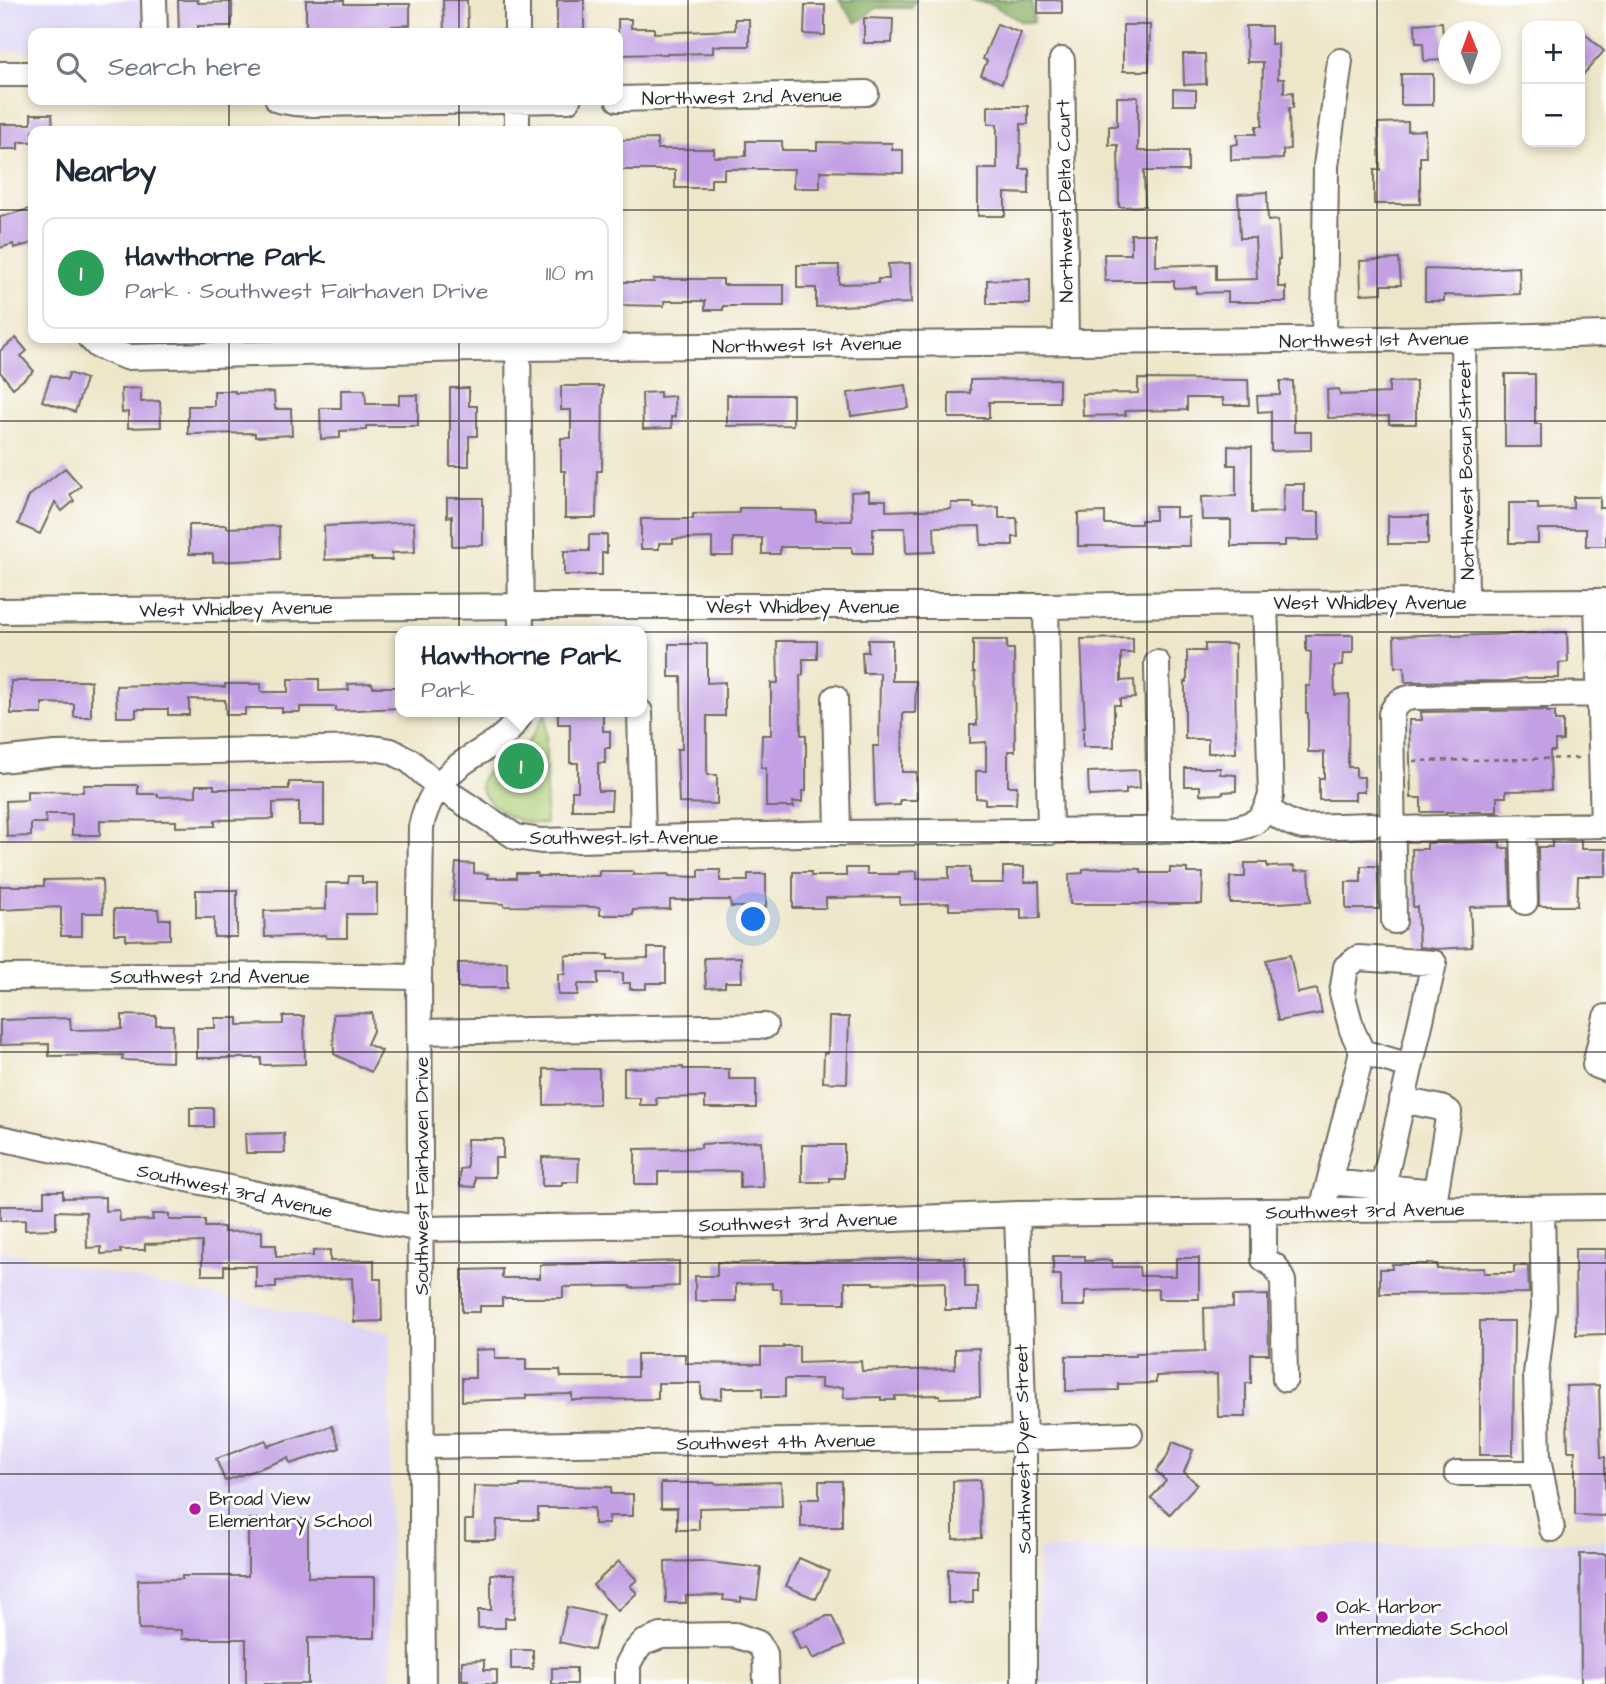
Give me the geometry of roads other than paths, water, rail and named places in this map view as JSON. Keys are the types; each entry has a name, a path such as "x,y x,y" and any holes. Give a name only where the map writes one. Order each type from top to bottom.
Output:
{"street":[{"path":"154,0 155,28"},
{"path":"517,0 517,28"},
{"name":"Northwest Delta Court","path":"1062,60 1066,341"},
{"path":"1324,340 1326,166 1340,61"},
{"path":"0,74 28,74"},
{"name":"Northwest 2nd Avenue","path":"623,99 866,93"},
{"path":"517,105 517,126"},
{"name":"Northwest 1st Avenue","path":"623,343 1324,340 1606,334"},
{"name":"Northwest Bosun Street","path":"1463,338 1466,602"},
{"name":"Northwest 1st Avenue","path":"95,343 126,357 518,343"},
{"path":"518,343 521,626"},
{"path":"1265,603 1272,796 1267,808 1283,820 1303,827 1523,827 1604,825 1601,601"},
{"name":"West Whidbey Avenue","path":"0,611 520,606 1046,607 1601,601"},
{"path":"1046,607 1050,832"},
{"path":"1157,663 1160,830"},
{"path":"1394,921 1382,827 1392,761 1391,714 1395,706 1402,699 1414,697 1603,694"},
{"path":"835,698 838,833"},
{"name":"Southwest Fairhaven Drive","path":"423,1684 419,977 421,827 425,809 439,786 457,767 503,737 518,717"},
{"path":"640,717 643,838"},
{"name":"Southwest 1st Avenue","path":"0,760 55,754 373,748 391,751 410,761 439,786 516,837 541,841 838,833 1234,829 1252,825 1263,816 1267,808"},
{"path":"1523,827 1525,902"},
{"path":"1322,1210 1362,1052 1352,1030 1342,993 1346,967 1358,958 1434,963 1383,1187"},
{"name":"Southwest 2nd Avenue","path":"0,976 419,977"},
{"path":"1606,1017 1595,1065 1606,1069"},
{"path":"420,1032 765,1026"},
{"path":"1362,1052 1410,1066"},
{"path":"1329,1182 1383,1187 1434,1201 1449,1112 1402,1100"},
{"name":"Southwest 3rd Avenue","path":"0,1138 421,1229 794,1223 1017,1214 1322,1210 1434,1201 1542,1208 1606,1207"},
{"path":"1542,1208 1544,1308 1536,1374 1538,1459 1552,1528"},
{"path":"1264,1211 1264,1259 1276,1266 1283,1281 1285,1379"},
{"name":"Southwest Dyer Street","path":"1017,1214 1024,1438 1024,1684"},
{"name":"Southwest 4th Avenue","path":"423,1446 1024,1438 1130,1434"},
{"path":"1457,1473 1541,1473"},
{"path":"628,1684 628,1664 643,1643 662,1636 735,1635 758,1643 765,1654 766,1684"}],"place":[{"name":"Hawthorne Park","path":"521,766"},
{"name":"Broad View Elementary School","path":"195,1509"},
{"name":"Oak Harbor Intermediate School","path":"1322,1617"}]}
